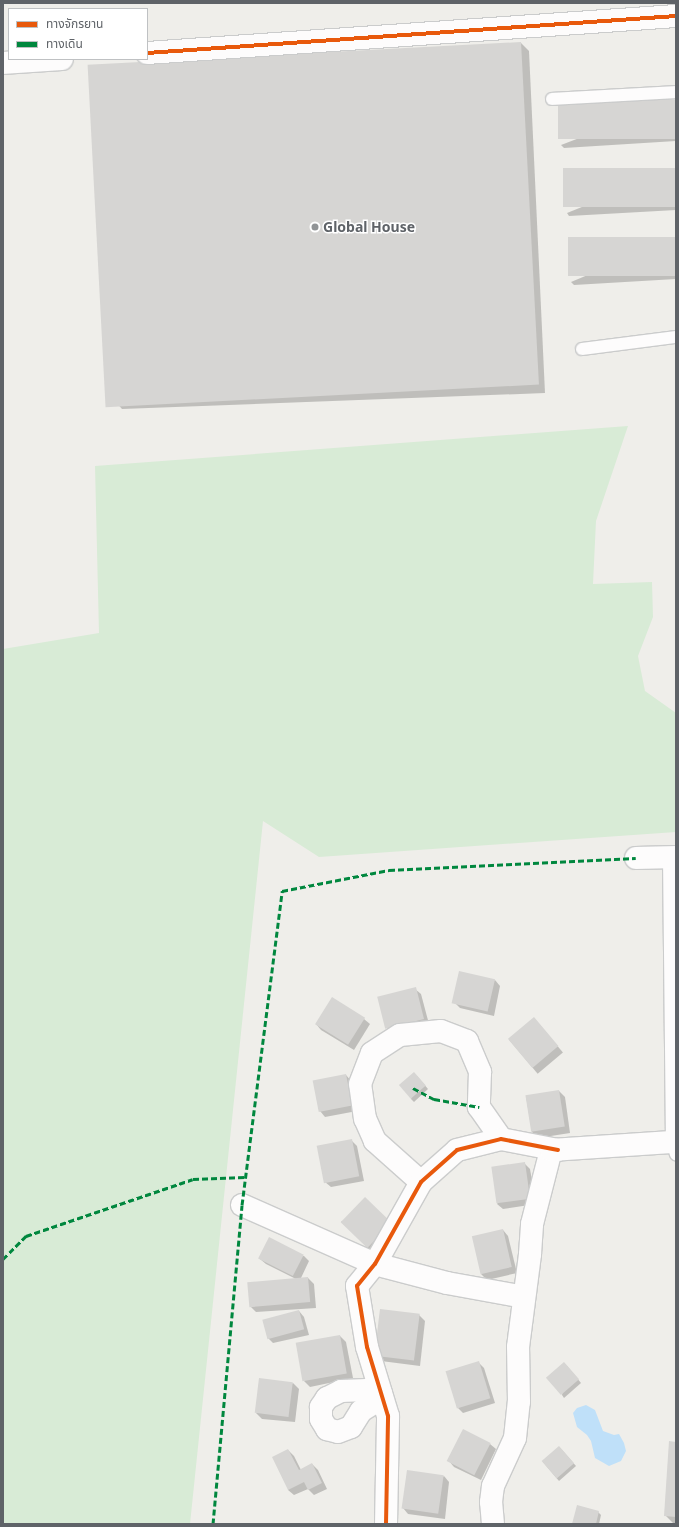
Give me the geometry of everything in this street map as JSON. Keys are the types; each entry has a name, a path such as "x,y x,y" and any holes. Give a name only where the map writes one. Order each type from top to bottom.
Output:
{"street":[{"path":"148,53 676,16"},
{"path":"3,63 47,60"},
{"path":"636,858 672,857"},
{"path":"421,1182 375,1141 365,1119 360,1084 372,1053 400,1035 441,1032 467,1041 480,1072 479,1107 501,1139"},
{"path":"386,1524 388,1416 367,1347 357,1286 374,1264 421,1182 457,1150 501,1139 558,1150"},
{"path":"493,1524 491,1502 493,1486 515,1438 519,1402 518,1347 532,1224 551,1150 674,1148"},
{"path":"242,1205 374,1264 447,1283 524,1297"}],"lane":[{"path":"552,99 676,92"},
{"path":"582,349 676,337"},
{"path":"672,857 674,1148"}],"green space":[{"path":"628,426 596,521 593,584 652,582 653,617 638,656 645,691 676,713 676,832 319,857 263,821 190,1524 3,1524 3,649 99,633 95,466"}],"water":[{"path":"586,1405 595,1410 603,1431 614,1435 619,1434 626,1451 621,1461 609,1466 595,1458 591,1441 587,1435 577,1427 573,1413 577,1408"}],"building":[{"name":"Global House","path":"521,42 539,385 106,407 88,65"},
{"path":"558,100 676,100 676,139 558,139"},
{"path":"563,168 676,168 676,207 563,207"},
{"path":"568,237 676,237 676,276 568,276"},
{"path":"459,971 495,979 488,1011 452,1003"},
{"path":"416,987 424,1019 385,1029 377,997"},
{"path":"332,997 365,1018 348,1045 315,1024"},
{"path":"534,1017 558,1046 532,1068 508,1039"},
{"path":"414,1072 426,1086 411,1099 399,1085"},
{"path":"346,1074 352,1105 319,1112 313,1080"},
{"path":"559,1090 565,1127 531,1132 525,1095"},
{"path":"352,1139 359,1176 324,1183 317,1146"},
{"path":"525,1162 530,1199 496,1203 491,1167"},
{"path":"365,1197 392,1223 367,1248 341,1222"},
{"path":"503,1229 512,1267 481,1274 472,1236"},
{"path":"269,1237 304,1255 293,1276 258,1258"},
{"path":"308,1277 310,1302 249,1307 247,1282"},
{"path":"380,1309 420,1314 414,1361 374,1356"},
{"path":"299,1310 304,1329 267,1339 262,1320"},
{"path":"340,1335 347,1373 302,1381 296,1343"},
{"path":"479,1361 490,1398 457,1409 446,1371"},
{"path":"564,1362 579,1379 561,1395 546,1378"},
{"path":"259,1378 293,1382 288,1417 255,1413"},
{"path":"463,1429 491,1443 474,1475 447,1461"},
{"path":"669,1441 676,1442 676,1517 664,1516"},
{"path":"559,1446 574,1463 557,1478 542,1461"},
{"path":"288,1449 299,1470 312,1463 322,1483 308,1490 304,1482 288,1490 272,1457"},
{"path":"407,1470 444,1475 438,1514 402,1509"},
{"path":"577,1505 599,1511 596,1524 572,1524"}],"marked path":[{"path":"213,1524 242,1205 282,891 389,870 636,858"},
{"path":"413,1088 434,1099 479,1107"},
{"path":"3,1259 26,1236 193,1179 245,1177"}],"cycle path":[{"path":"148,53 676,16"},
{"path":"386,1524 388,1416 367,1347 357,1286 375,1264 421,1182 457,1150 501,1139 558,1150"}],"place":[{"name":"Global House","path":"315,227"}]}
